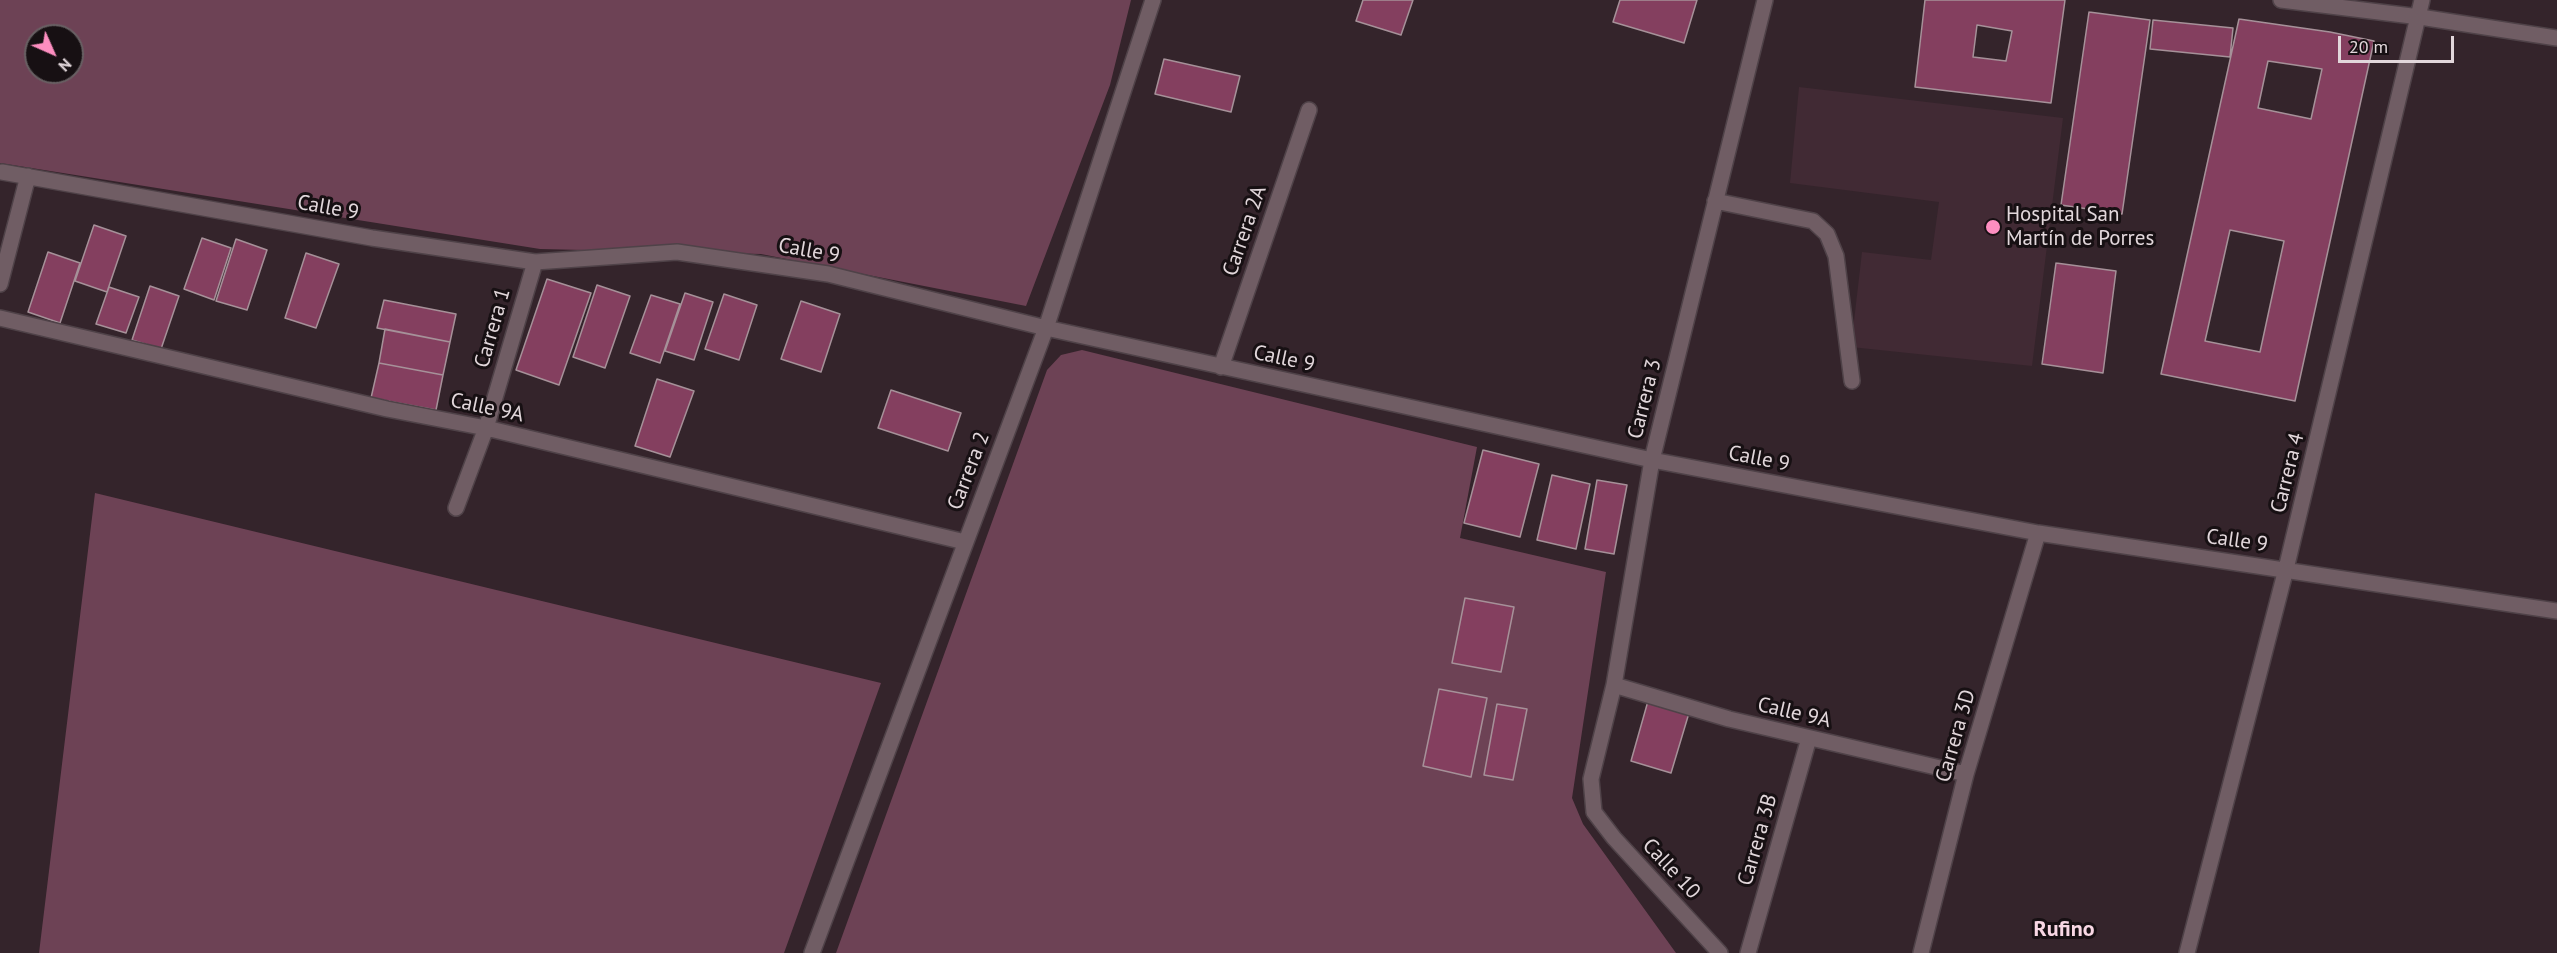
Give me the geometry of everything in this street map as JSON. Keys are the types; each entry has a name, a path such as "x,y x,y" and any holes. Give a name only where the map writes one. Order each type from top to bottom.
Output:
{"street":[{"name":"Carrera 2","path":"812,953 1046,328 1153,0"},
{"name":"Carrera 3","path":"1594,812 1591,779 1614,685 1652,460 1765,0"},
{"path":"2281,0 2420,17 2557,38"},
{"name":"Carrera 4","path":"2187,953 2286,569 2420,17 2422,0"},
{"name":"Carrera 2A","path":"1221,367 1309,110"},
{"name":"Calle 9","path":"2,172 372,237 535,262 677,252 828,274 1046,328 1652,460 2038,533 2557,611"},
{"path":"0,284 28,177"},
{"path":"1715,201 1813,221 1827,234 1836,256 1852,381"},
{"name":"Carrera 1","path":"456,508 486,428 535,262"},
{"name":"Calle 9A","path":"0,318 387,409 486,428 964,542"},
{"name":"Carrera 3D","path":"1922,953 1966,774 2038,533"},
{"name":"Calle 9A","path":"1614,685 1730,719 1966,774"},
{"name":"Carrera 3B","path":"1748,953 1809,738"},
{"name":"Calle 10","path":"1594,812 1614,838 1720,953"}],"shaded area":[{"path":"0,0 1131,0 1110,85 1026,306 761,254 540,249 0,163"},
{"name":"Hospital San Martín de Porres","path":"1799,87 2063,118 2032,366 1851,347 1862,252 1931,260 1939,202 1790,183"},
{"path":"1082,350 1477,447 1460,538 1606,572 1572,798 1583,824 1676,953 836,953 1047,370 1061,355"},
{"path":"95,493 881,683 784,953 39,953"}],"building":[{"path":"1363,0 1413,0 1401,35 1356,21"},
{"path":"1620,0 1697,0 1684,43 1613,22"},
{"path":"1925,0 2065,0 2051,103 1915,87","holes":["1977,25 2012,31 2006,61 1973,57"]},
{"path":"2089,12 2150,20 2122,214 2061,205"},
{"path":"2239,19 2330,32 2374,41 2295,401 2161,374","holes":["2268,61 2322,69 2311,119 2258,108","2230,230 2284,241 2260,352 2205,341"]},
{"path":"2153,20 2233,28 2230,57 2150,49"},
{"path":"1164,59 1240,76 1231,112 1155,94"},
{"path":"94,225 126,236 107,292 75,281"},
{"path":"202,238 231,248 214,300 184,289"},
{"path":"236,239 267,250 247,310 216,301"},
{"path":"48,252 80,263 60,323 28,312"},
{"path":"306,253 339,264 316,328 285,318"},
{"path":"2056,263 2116,271 2103,373 2042,364"},
{"path":"547,279 591,293 559,385 516,370"},
{"path":"597,285 630,296 605,368 573,357"},
{"path":"150,286 179,296 161,349 132,340"},
{"path":"109,287 139,297 126,333 96,324"},
{"path":"685,293 713,302 694,360 665,351"},
{"path":"724,294 757,305 739,360 705,349"},
{"path":"651,295 680,304 660,363 630,353"},
{"path":"384,300 456,314 450,342 377,328"},
{"path":"801,301 840,314 821,372 781,359"},
{"path":"385,329 450,342 443,375 379,363"},
{"path":"379,363 443,375 436,410 371,398"},
{"path":"657,379 694,391 670,457 635,446"},
{"path":"891,390 961,413 948,451 878,428"},
{"path":"1483,450 1539,464 1520,537 1464,523"},
{"path":"1552,475 1590,484 1576,549 1537,540"},
{"path":"1597,480 1627,485 1614,554 1585,549"},
{"path":"1465,598 1514,607 1501,672 1452,663"},
{"path":"1439,689 1487,698 1471,777 1423,766"},
{"path":"1648,701 1689,713 1671,773 1631,761"},
{"path":"1497,704 1527,709 1513,780 1484,775"}],"place":[{"name":"Hospital San Martín de Porres","path":"1993,227"}],"district":[{"name":"Rufino","path":"2064,930"}]}
